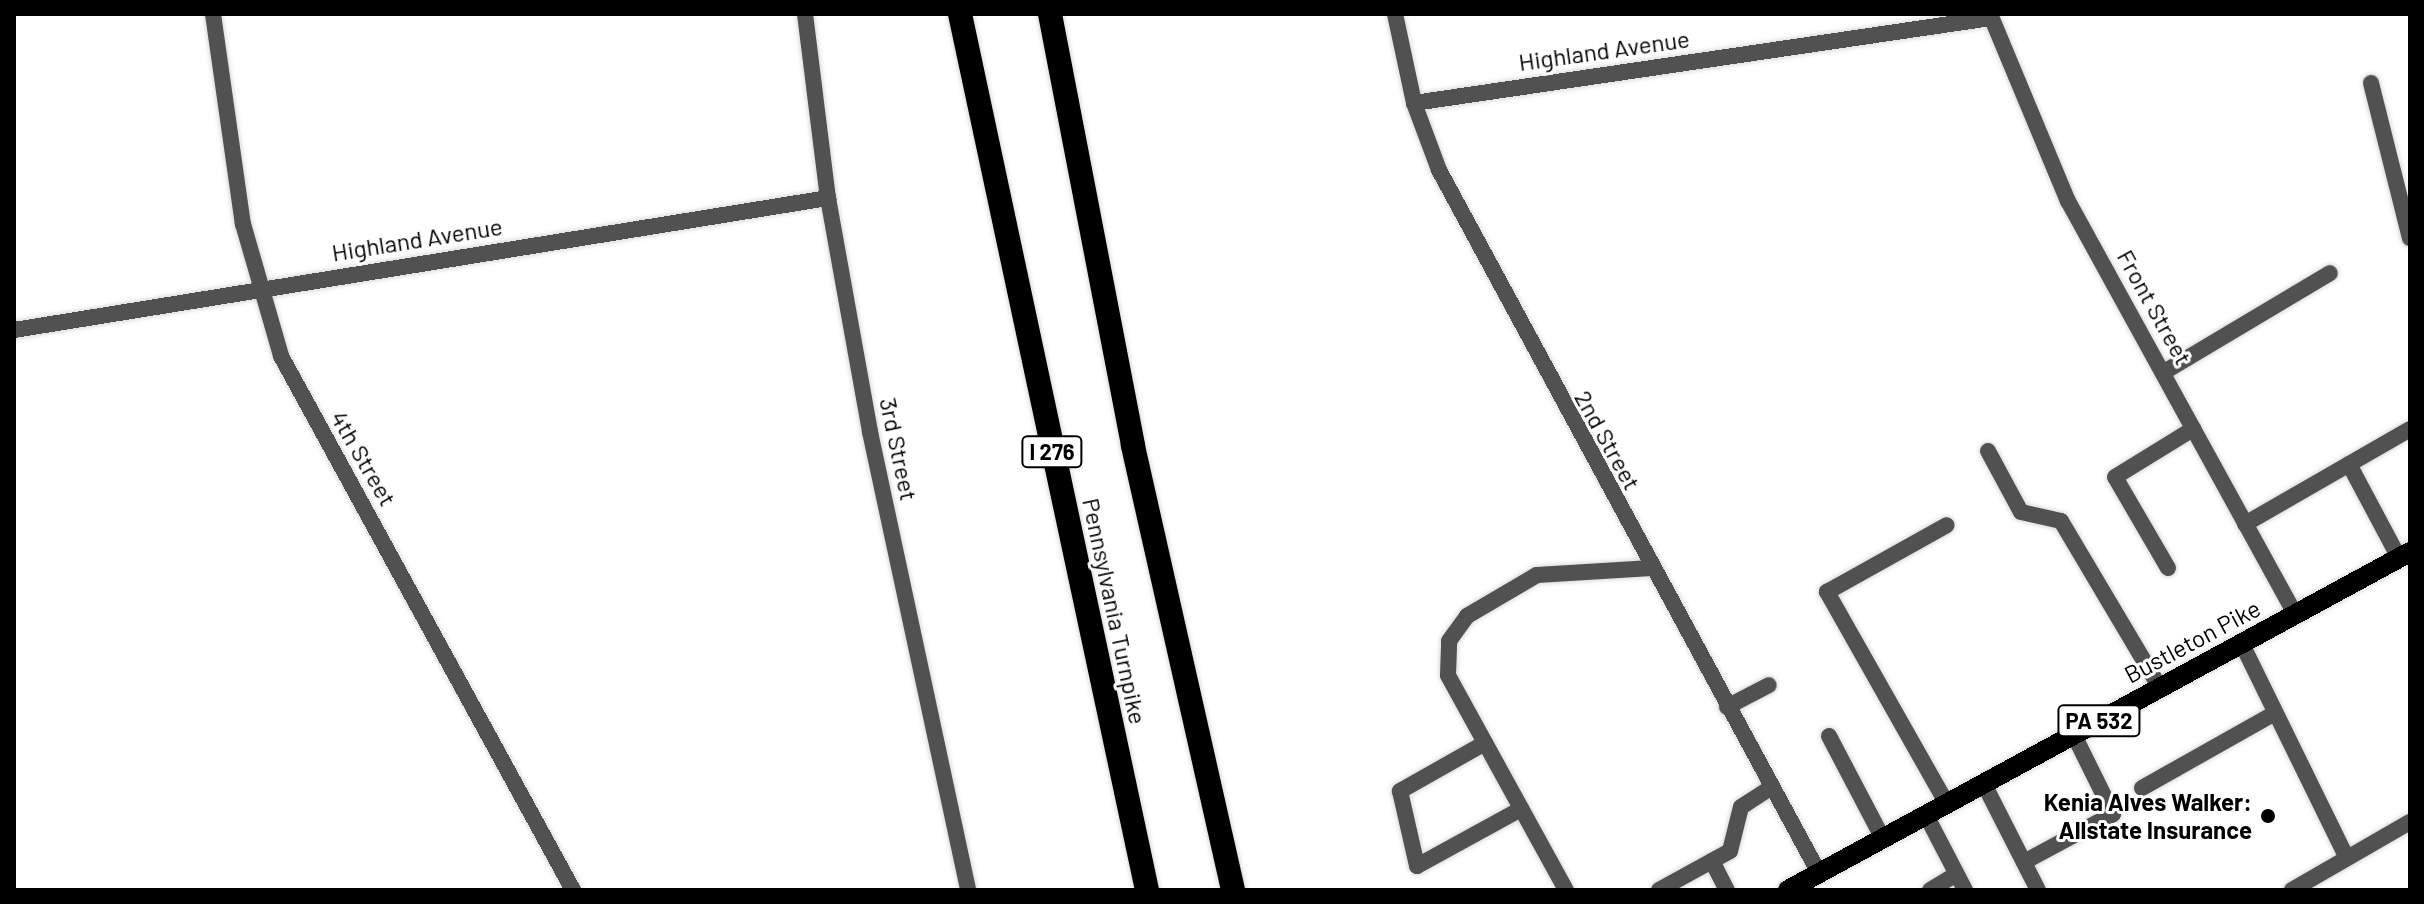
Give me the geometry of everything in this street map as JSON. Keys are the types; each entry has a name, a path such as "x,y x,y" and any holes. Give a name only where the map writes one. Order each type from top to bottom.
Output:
{"highway":[{"name":"Pennsylvania Turnpike","path":"960,14 1147,890"},
{"path":"1050,14 1133,446 1233,890"}],"main road":[{"name":"Bustleton Pike","path":"1788,890 2405,555"}],"street":[{"name":"4th Street","path":"213,14 258,288 303,400 573,890"},
{"name":"3rd Street","path":"805,14 828,198 968,890"},
{"name":"2nd Street","path":"1395,14 1414,103 1439,170 1819,873"},
{"name":"Highland Avenue","path":"1414,103 1991,16"},
{"name":"Front Street","path":"1991,16 2039,144 2296,615"},
{"path":"2371,83 2410,238"},
{"name":"Highland Avenue","path":"14,330 258,288 828,198"},
{"path":"2164,372 2330,273"},
{"path":"2168,568 2115,477 2193,429"},
{"path":"2245,524 2410,429"},
{"path":"1988,451 2021,512 2061,521 2160,688"},
{"path":"2349,464 2405,555"},
{"path":"1947,525 1827,592 1947,804"},
{"path":"1566,890 1448,675 1449,641 1467,616 1537,575 1652,568"},
{"path":"2242,644 2347,858"},
{"path":"1727,707 1769,685"},
{"path":"2142,788 2275,713"},
{"path":"2024,862 2113,814 2074,735"},
{"path":"1829,736 1883,839"},
{"path":"1485,743 1400,791 1417,866 1521,809"},
{"path":"1984,784 2038,890"},
{"path":"1659,890 1730,851 1741,807 1772,787"},
{"path":"1926,815 1965,890"},
{"path":"2292,890 2410,822"},
{"path":"1712,861 1727,890"},
{"path":"1930,890 1957,874"}],"place":[{"name":"Kenia Alves Walker: Allstate Insurance","path":"2268,816"}]}
